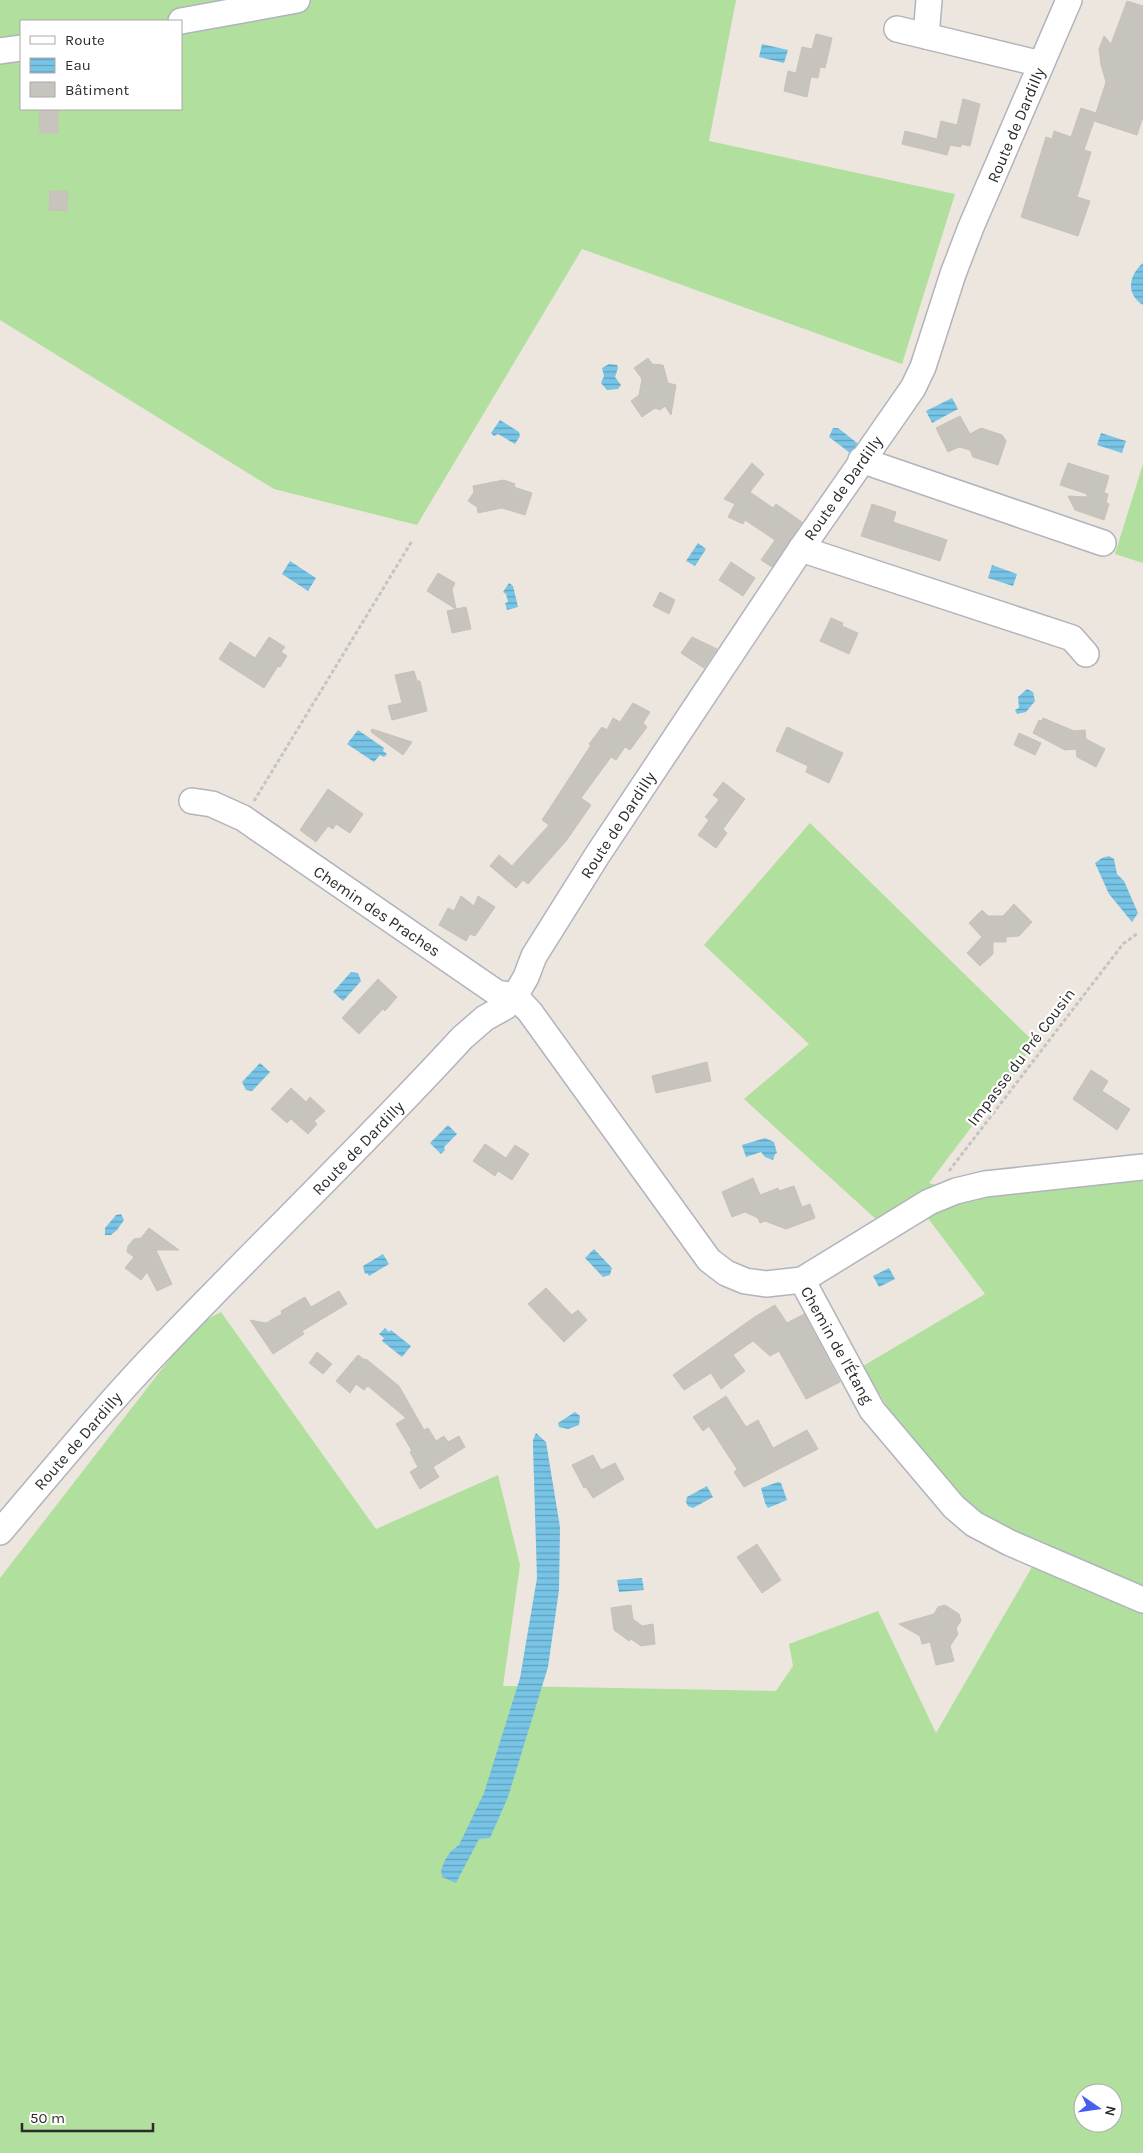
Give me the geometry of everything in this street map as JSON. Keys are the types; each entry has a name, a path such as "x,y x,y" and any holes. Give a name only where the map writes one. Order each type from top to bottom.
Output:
{"street":[{"path":"182,21 297,0"},
{"path":"926,36 929,0"},
{"name":"Route de Dardilly","path":"0,1532 106,1408 161,1348 325,1182 462,1038 484,1018 506,1007 515,996 526,978 534,956 598,854 801,549 912,388 923,367 968,234 1069,0"},
{"path":"897,29 1041,64"},
{"path":"0,51 20,48"},
{"path":"861,460 1103,543"},
{"path":"801,549 1072,638 1086,654"},
{"name":"Chemin des Praches","path":"192,801 212,804 243,818 497,993 515,996"},
{"name":"Chemin de l'Étang","path":"515,996 530,1012 709,1260 726,1274 745,1281 766,1284 802,1280 872,1410 954,1507 974,1524 1010,1543 1143,1600"},
{"path":"802,1280 929,1202 956,1191 985,1184 1143,1167"}],"path":[{"path":"243,818 412,541"},
{"name":"Impasse du Pré Cousin","path":"929,1202 939,1184 1123,944 1138,933"}],"green space":[{"path":"0,0 736,0 709,141 955,194 902,364 582,249 417,525 274,489 0,320"},
{"path":"1143,464 1143,563 1115,554"},
{"path":"810,823 1035,1043 929,1183 966,1194 1143,1177 1143,2153 0,2153 0,1578 196,1325 221,1312 376,1529 498,1475 520,1565 503,1686 776,1691 793,1666 789,1644 878,1611 936,1733 1046,1543 975,1515 897,1424 863,1366 985,1294 918,1205 878,1221 744,1099 809,1044 704,945"}],"water":[{"path":"762,44 788,50 784,63 759,57"},
{"path":"1143,263 1143,305 1133,295 1131,284 1135,273"},
{"path":"609,364 617,365 615,377 621,385 618,389 607,390 601,383 604,376 602,368"},
{"path":"952,398 958,409 932,423 926,411"},
{"path":"500,420 519,432 520,436 515,444 498,434 494,436 491,433"},
{"path":"833,428 838,428 861,446 854,456 829,437"},
{"path":"1101,433 1126,441 1122,453 1097,445"},
{"path":"698,543 706,549 695,566 686,561"},
{"path":"290,561 316,578 308,591 282,574"},
{"path":"992,565 1017,574 1013,586 988,578"},
{"path":"509,583 513,586 518,607 507,610 505,603 508,602 506,594 503,592"},
{"path":"1027,689 1033,692 1035,701 1026,712 1017,714 1015,710 1019,708 1018,697"},
{"path":"358,730 384,748 383,751 387,754 384,757 380,755 374,762 347,744"},
{"path":"1109,856 1114,859 1117,874 1124,881 1138,913 1132,922 1109,894 1095,863"},
{"path":"351,972 358,973 361,981 343,1001 333,992"},
{"path":"260,1063 270,1072 252,1091 246,1090 242,1082"},
{"path":"448,1125 457,1134 444,1147 445,1150 441,1154 430,1143"},
{"path":"765,1138 774,1142 777,1153 773,1160 765,1157 761,1152 746,1157 742,1145"},
{"path":"121,1214 124,1220 117,1230 111,1235 105,1235 105,1228 116,1215"},
{"path":"594,1249 612,1268 610,1275 603,1277 585,1258"},
{"path":"383,1254 389,1264 369,1276 367,1273 365,1274 363,1266"},
{"path":"889,1268 895,1279 879,1287 873,1276"},
{"path":"385,1328 389,1332 391,1330 411,1346 402,1357 382,1341 384,1338 379,1334"},
{"path":"575,1412 580,1416 579,1425 568,1429 559,1427 558,1423"},
{"path":"536,1433 546,1442 560,1527 559,1590 548,1667 508,1797 490,1838 479,1839 456,1883 442,1877 441,1870 451,1851 459,1845 484,1793 520,1678 537,1578 533,1447"},
{"path":"778,1482 781,1483 787,1500 768,1508 761,1488"},
{"path":"707,1486 713,1497 693,1508 688,1506 686,1502 687,1497"},
{"path":"642,1578 644,1590 619,1592 617,1580"}],"building":[{"path":"1127,1 1143,6 1143,117 1137,135 1094,121 1084,150 1091,152 1077,197 1090,201 1078,236 1021,217 1046,137 1052,139 1054,131 1071,137 1081,108 1096,113 1106,82 1099,49 1104,36 1111,44"},
{"path":"816,34 832,38 825,68 820,67 818,78 811,77 807,97 784,91 788,71 796,73 802,47 812,49"},
{"path":"963,99 980,104 970,146 961,144 961,147 950,145 947,155 902,144 905,131 937,139 941,121 957,125"},
{"path":"39,110 58,110 58,133 40,133"},
{"path":"50,191 68,191 67,211 49,210"},
{"path":"648,358 652,364 663,365 668,383 676,385 671,415 665,406 660,410 655,408 642,417 631,401 639,395 642,379 634,368"},
{"path":"960,416 970,434 981,428 1002,435 1006,441 998,465 973,457 970,450 959,447 948,452 936,428"},
{"path":"752,463 764,474 750,492 773,508 776,504 802,522 772,567 761,560 775,540 745,520 743,524 728,517 735,504 724,499"},
{"path":"1068,463 1109,476 1104,493 1108,494 1106,503 1109,504 1104,520 1075,510 1068,496 1087,497 1087,494 1060,485"},
{"path":"504,480 515,484 514,487 532,493 525,515 502,508 478,513 477,507 468,501 474,492 473,486"},
{"path":"872,504 896,512 893,522 947,540 940,561 861,536"},
{"path":"731,562 755,578 743,596 719,580"},
{"path":"438,573 455,583 452,589 456,609 427,591"},
{"path":"660,592 675,600 669,614 653,606"},
{"path":"466,607 471,629 452,633 447,611"},
{"path":"831,618 843,623 842,626 858,633 849,654 820,641"},
{"path":"269,637 285,647 281,652 287,656 264,688 219,659 230,642 255,658"},
{"path":"692,637 717,649 704,668 681,653"},
{"path":"414,671 417,681 420,681 427,711 392,720 388,706 402,703 395,675"},
{"path":"633,703 650,712 643,723 647,727 630,750 625,747 616,760 611,757 581,798 591,805 566,841 528,884 523,880 516,888 490,866 499,855 512,866 549,825 542,820 591,745 589,744 602,727 607,730 613,718 620,722"},
{"path":"1043,718 1074,731 1085,730 1086,739 1105,749 1096,767 1077,757 1076,749 1065,750 1033,733 1039,720 1042,721"},
{"path":"787,727 843,753 829,783 806,772 808,766 776,751"},
{"path":"372,729 412,742 403,755 371,732"},
{"path":"1019,733 1041,743 1035,755 1014,745"},
{"path":"723,782 745,799 723,829 727,833 716,848 698,835 709,820 705,817 719,800 713,795"},
{"path":"328,789 363,814 350,833 336,824 333,829 328,826 316,842 300,830"},
{"path":"461,896 474,906 478,896 495,907 475,936 470,934 466,941 439,925 448,908 454,911"},
{"path":"1014,904 1032,922 1019,936 1006,937 1006,942 993,942 993,954 980,966 967,953 982,937 969,923 982,910 988,916 1003,916"},
{"path":"378,979 397,997 385,1011 383,1009 359,1034 342,1018"},
{"path":"707,1062 711,1081 656,1093 652,1076"},
{"path":"1091,1070 1108,1081 1102,1091 1130,1109 1117,1130 1073,1099"},
{"path":"291,1088 306,1102 310,1097 325,1111 314,1121 317,1124 308,1134 291,1119 287,1123 271,1109"},
{"path":"485,1144 506,1158 515,1145 529,1154 512,1180 498,1171 495,1176 473,1161"},
{"path":"753,1178 760,1195 778,1188 779,1191 794,1186 802,1207 810,1204 815,1218 786,1229 765,1221 760,1223 758,1218 745,1212 732,1217 722,1192"},
{"path":"149,1228 179,1250 156,1250 172,1284 157,1291 147,1272 141,1280 125,1268 134,1257 127,1252 128,1246 134,1239 141,1238"},
{"path":"546,1288 572,1315 578,1310 587,1320 564,1342 528,1304"},
{"path":"339,1291 347,1304 302,1331 304,1334 273,1354 250,1320 266,1323 282,1314 281,1311 305,1297 311,1307"},
{"path":"775,1305 787,1323 804,1314 840,1382 806,1399 779,1351 770,1356 753,1341 733,1355 745,1371 721,1389 711,1373 684,1390 673,1375 756,1316"},
{"path":"317,1352 332,1364 323,1374 309,1363"},
{"path":"358,1355 366,1359 399,1386 424,1430 428,1428 436,1441 444,1436 448,1442 459,1436 465,1447 433,1467 439,1477 420,1489 410,1472 418,1467 410,1452 412,1451 396,1424 406,1418 368,1386 364,1390 356,1384 350,1393 336,1381"},
{"path":"726,1396 746,1427 758,1420 773,1448 807,1430 818,1449 744,1487 734,1472 737,1469 709,1426 703,1431 693,1417"},
{"path":"593,1455 601,1470 615,1463 624,1479 593,1498 586,1487 584,1488 572,1465"},
{"path":"757,1544 781,1580 762,1593 737,1557"},
{"path":"631,1605 633,1619 642,1626 653,1624 655,1644 641,1646 631,1639 629,1641 614,1630 611,1608"},
{"path":"945,1605 959,1614 961,1621 956,1628 958,1634 950,1646 954,1661 936,1665 930,1642 922,1644 920,1636 899,1624 934,1614 938,1607"}]}
